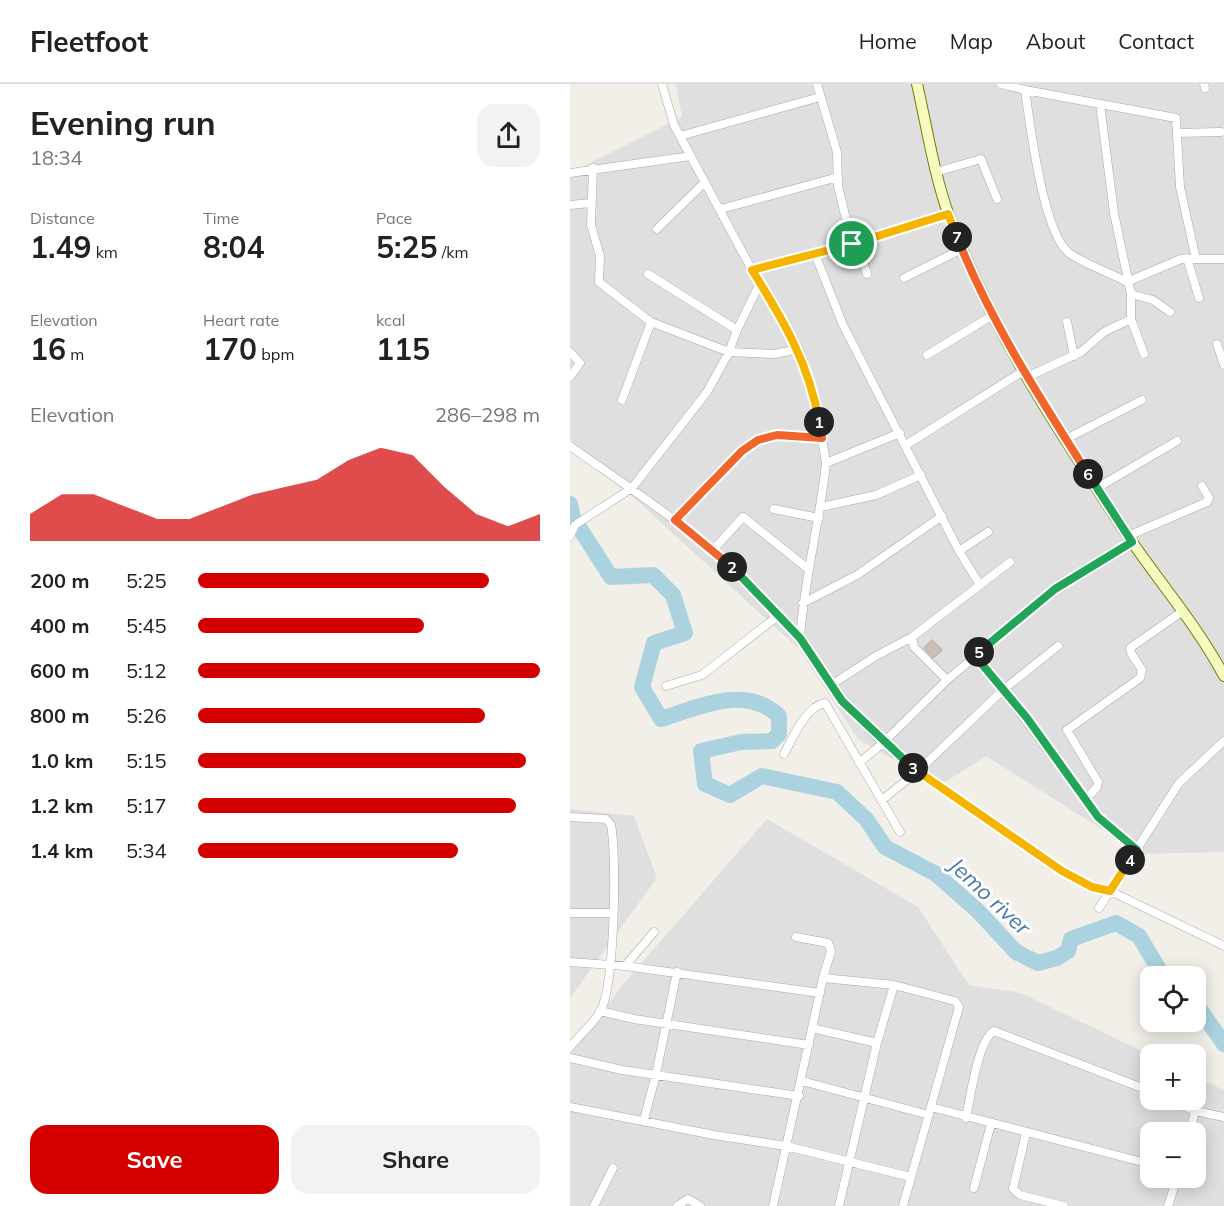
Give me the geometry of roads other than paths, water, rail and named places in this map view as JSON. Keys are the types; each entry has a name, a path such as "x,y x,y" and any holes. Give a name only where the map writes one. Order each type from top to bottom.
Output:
{"street":[{"path":"662,84 674,125 752,270 799,349 816,401 826,463 821,507 807,568 800,638"},
{"path":"817,84 837,152 838,186 867,274"},
{"path":"917,84 936,172 948,214 993,315 1025,374 1097,488 1130,539 1183,611 1224,676"},
{"path":"1001,84 1025,90 1035,88 1100,104 1174,116 1177,120 1180,187 1196,259"},
{"path":"1025,90 1041,184 1061,244 1069,252 1127,282"},
{"path":"680,136 820,97"},
{"path":"1100,104 1114,213 1131,294 1131,320 1144,354"},
{"path":"1178,134 1221,132"},
{"path":"570,173 691,156"},
{"path":"936,172 981,159 997,200"},
{"path":"594,168 591,225 600,256 599,282 651,322 729,352 774,354 799,349"},
{"path":"721,209 838,177"},
{"path":"657,229 705,182"},
{"path":"570,205 591,203"},
{"path":"752,270 815,255 948,214"},
{"path":"904,278 962,249"},
{"path":"815,255 843,325 959,551 980,585"},
{"path":"1127,282 1187,258 1224,259"},
{"path":"1187,258 1199,298"},
{"path":"648,274 737,330"},
{"path":"570,536 575,525 632,488 707,393 720,373 737,330 760,283"},
{"path":"1131,294 1153,300 1170,312"},
{"path":"927,355 993,315"},
{"path":"906,445 1025,374 1074,356 1109,329 1131,320"},
{"path":"622,400 651,322"},
{"path":"1067,322 1074,356"},
{"path":"1217,344 1224,365"},
{"path":"570,352 580,363 570,377"},
{"path":"1066,439 1142,400"},
{"path":"826,463 900,433"},
{"path":"675,520 742,451 758,440 777,435 822,438"},
{"path":"1097,488 1177,441"},
{"path":"570,446 675,520 749,582 800,638 842,701 883,742 918,771 1062,871 1092,887 1110,891 1224,946"},
{"path":"821,507 876,495 921,475"},
{"path":"859,763 947,680 1055,589 1130,539 1208,502 1209,499 1202,486"},
{"path":"774,509 819,518"},
{"path":"802,603 857,576 942,516"},
{"path":"713,550 743,517 807,568"},
{"path":"959,551 988,532"},
{"path":"831,685 876,656 912,637 1010,562"},
{"path":"1085,800 1097,787 1098,782 1067,730 1140,678 1142,670 1130,648 1183,611"},
{"path":"666,686 702,675 778,615"},
{"path":"912,637 914,647 947,680"},
{"path":"882,800 918,771 1004,690 1058,646"},
{"path":"975,656 1027,718 1098,817 1137,850"},
{"path":"784,754 803,720 823,703 900,832"},
{"path":"1099,908 1179,783 1224,741"},
{"path":"570,817 606,819 611,825 613,913 611,964 600,1011 570,1047"},
{"path":"570,913 613,913"},
{"path":"625,966 654,932"},
{"path":"773,1206 799,1096 823,978 831,951 830,945 796,937"},
{"path":"570,962 611,964 677,972 820,993"},
{"path":"644,1120 677,972"},
{"path":"823,978 894,985 955,1001 959,1007 911,1177 906,1205"},
{"path":"839,1206 877,1043 894,985"},
{"path":"600,1011 809,1045"},
{"path":"812,1028 877,1043"},
{"path":"966,1118 974,1076 987,1036 994,1031 1140,1087"},
{"path":"570,1058 622,1070 799,1096"},
{"path":"802,1081 966,1118 1140,1162"},
{"path":"570,1107 676,1128 786,1146 911,1177"},
{"path":"1191,1110 1224,1117"},
{"path":"1192,1122 1195,1112"},
{"path":"974,1188 991,1124"},
{"path":"1026,1134 1013,1189 1020,1196 1064,1206"},
{"path":"594,1206 613,1168"},
{"path":"1168,1206 1174,1188"},
{"path":"677,1206 688,1199 700,1206"}],"waterway":[{"name":"Jemo river","path":"570,504 573,518 611,577 653,575 673,595 685,633 654,643 642,687 661,719 707,704 737,700 752,701 766,706 779,716 779,734 772,741 741,742 701,751 705,784 730,795 762,776 837,792 866,819 885,847 936,874 978,911 1016,952 1038,963 1057,958 1068,951 1071,939 1116,923 1139,936 1157,966"},
{"name":"Jemo river","path":"1206,1018 1224,1044"}]}
